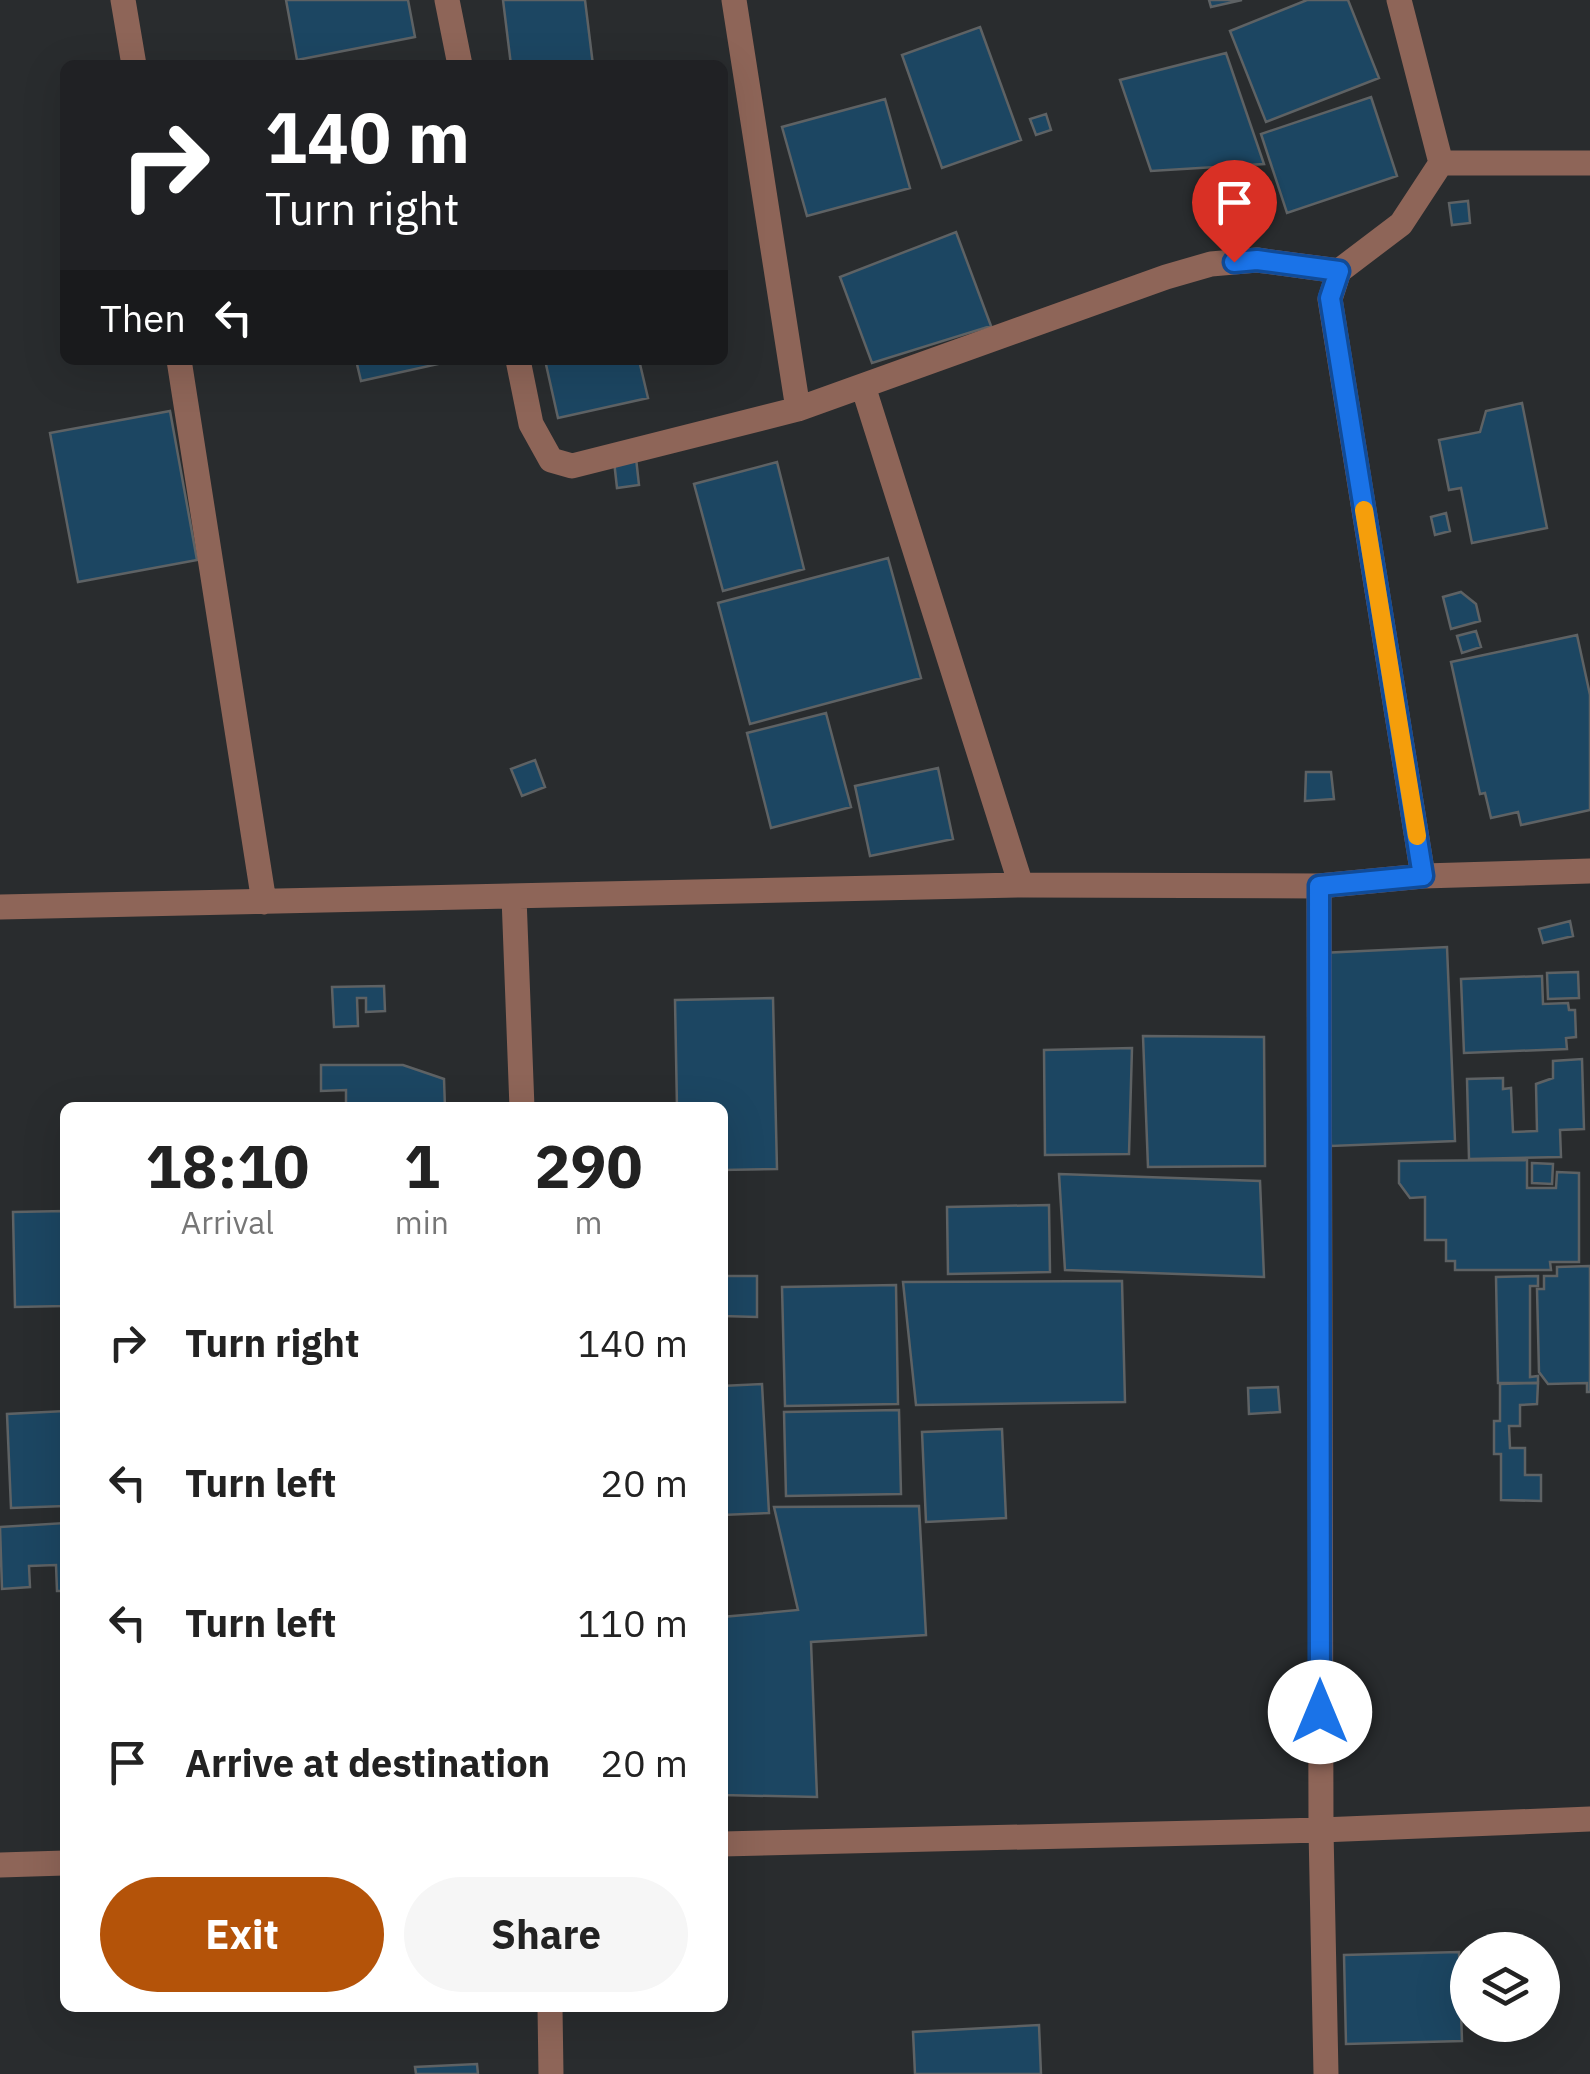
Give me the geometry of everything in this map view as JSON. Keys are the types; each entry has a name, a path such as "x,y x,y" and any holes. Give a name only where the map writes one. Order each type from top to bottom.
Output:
{"street":[{"path":"124,0 133,60"},
{"path":"447,0 459,60"},
{"path":"734,0 798,409"},
{"path":"1399,0 1442,162 1401,224 1339,271 1330,298 1423,876"},
{"path":"1442,162 1590,163"},
{"path":"519,365 530,424 550,460 572,466 798,409 1211,264 1257,260 1339,271"},
{"path":"181,365 264,902"},
{"path":"863,386 1021,885"},
{"path":"0,907 1021,885 1319,886 1423,876 1590,871"},
{"path":"1319,886 1321,1830 1326,2074"},
{"path":"514,897 522,1102"},
{"path":"728,1844 1321,1830 1590,1819"},
{"path":"0,1865 60,1864"},
{"path":"550,2012 551,2074"}],"building":[{"path":"286,0 408,0 415,37 297,60"},
{"path":"503,0 585,0 592,60 510,60"},
{"path":"1209,0 1242,0 1211,7"},
{"path":"1307,0 1348,0 1379,78 1266,122 1230,31"},
{"path":"980,27 1021,140 942,168 902,55"},
{"path":"1226,53 1264,164 1151,171 1120,80"},
{"path":"1371,97 1397,176 1287,213 1261,134"},
{"path":"885,99 910,188 807,216 782,127"},
{"path":"1046,114 1051,130 1036,135 1030,119"},
{"path":"1468,201 1470,223 1452,225 1449,203"},
{"path":"956,232 991,326 872,363 840,277"},
{"path":"357,365 433,365 361,381"},
{"path":"546,365 640,365 648,398 558,418"},
{"path":"1522,403 1547,528 1472,543 1461,488 1449,490 1439,440 1480,432 1486,411"},
{"path":"170,411 197,560 78,582 50,433"},
{"path":"636,458 639,485 617,488 614,461"},
{"path":"777,462 804,569 723,591 694,484"},
{"path":"1446,513 1450,531 1435,535 1431,517"},
{"path":"888,558 921,678 750,724 718,603"},
{"path":"1461,592 1476,604 1480,621 1451,629 1443,597"},
{"path":"1476,631 1481,647 1462,653 1457,636"},
{"path":"1577,635 1590,695 1590,810 1521,825 1518,812 1491,818 1485,793 1480,794 1451,662"},
{"path":"826,713 851,807 771,828 747,733"},
{"path":"535,760 545,787 522,796 511,769"},
{"path":"938,768 953,839 870,856 855,786"},
{"path":"1306,772 1331,772 1334,799 1305,801"},
{"path":"1570,921 1573,936 1543,943 1539,929"},
{"path":"1447,947 1455,1141 1331,1146 1321,953"},
{"path":"1578,972 1579,998 1548,999 1547,973"},
{"path":"1542,976 1543,1004 1568,1003 1569,1010 1575,1010 1576,1037 1566,1038 1567,1049 1464,1053 1461,979"},
{"path":"384,986 385,1011 366,1012 366,998 357,998 358,1026 334,1027 332,987"},
{"path":"773,998 777,1169 728,1170 728,1102 677,1102 675,1000"},
{"path":"1143,1036 1264,1037 1265,1166 1148,1167"},
{"path":"1132,1048 1129,1154 1045,1155 1044,1050"},
{"path":"1582,1059 1584,1129 1560,1130 1561,1157 1469,1159 1467,1079 1503,1078 1503,1089 1511,1088 1513,1132 1537,1131 1536,1084 1553,1078 1553,1061"},
{"path":"321,1065 403,1065 444,1079 445,1102 346,1102 346,1090 321,1091"},
{"path":"1527,1160 1527,1188 1556,1188 1557,1172 1579,1173 1579,1262 1550,1262 1551,1270 1455,1270 1455,1261 1446,1261 1446,1240 1425,1240 1425,1197 1410,1198 1399,1183 1399,1161"},
{"path":"1532,1163 1553,1164 1552,1184 1532,1183"},
{"path":"1059,1174 1260,1181 1264,1277 1065,1270"},
{"path":"1049,1205 1050,1272 948,1274 947,1207"},
{"path":"60,1211 60,1306 15,1307 13,1212"},
{"path":"1590,1266 1587,1392 1587,1383 1548,1384 1539,1372 1537,1289 1544,1289 1544,1276 1557,1276 1557,1267"},
{"path":"728,1276 757,1276 757,1317 728,1316"},
{"path":"1538,1276 1538,1286 1530,1286 1530,1377 1538,1376 1538,1383 1498,1383 1496,1277"},
{"path":"1122,1281 1125,1402 916,1405 903,1282"},
{"path":"896,1285 898,1404 785,1406 782,1287"},
{"path":"1538,1383 1537,1404 1520,1405 1520,1426 1509,1426 1510,1448 1525,1448 1525,1475 1541,1475 1541,1501 1501,1500 1501,1454 1494,1454 1494,1421 1500,1421 1500,1384"},
{"path":"762,1384 769,1513 728,1515 728,1386"},
{"path":"1278,1387 1280,1412 1249,1414 1248,1388"},
{"path":"899,1410 901,1494 786,1496 784,1412"},
{"path":"60,1411 60,1506 11,1508 7,1414"},
{"path":"1002,1429 1006,1518 926,1522 922,1432"},
{"path":"919,1506 926,1635 811,1642 817,1797 728,1795 728,1616 798,1610 774,1507"},
{"path":"60,1523 60,1591 56,1565 29,1566 30,1587 2,1589 0,1527"},
{"path":"1450,1952 1450,2041 1346,2044 1344,1955"},
{"path":"1039,2025 1041,2074 915,2074 913,2032"},
{"path":"477,2064 478,2074 416,2074 415,2067"}],"slow traffic":[{"path":"1364,510 1417,836"}],"route":[{"path":"1234,262 1257,260 1339,271 1330,298 1423,876 1319,886 1320,1712"}]}
